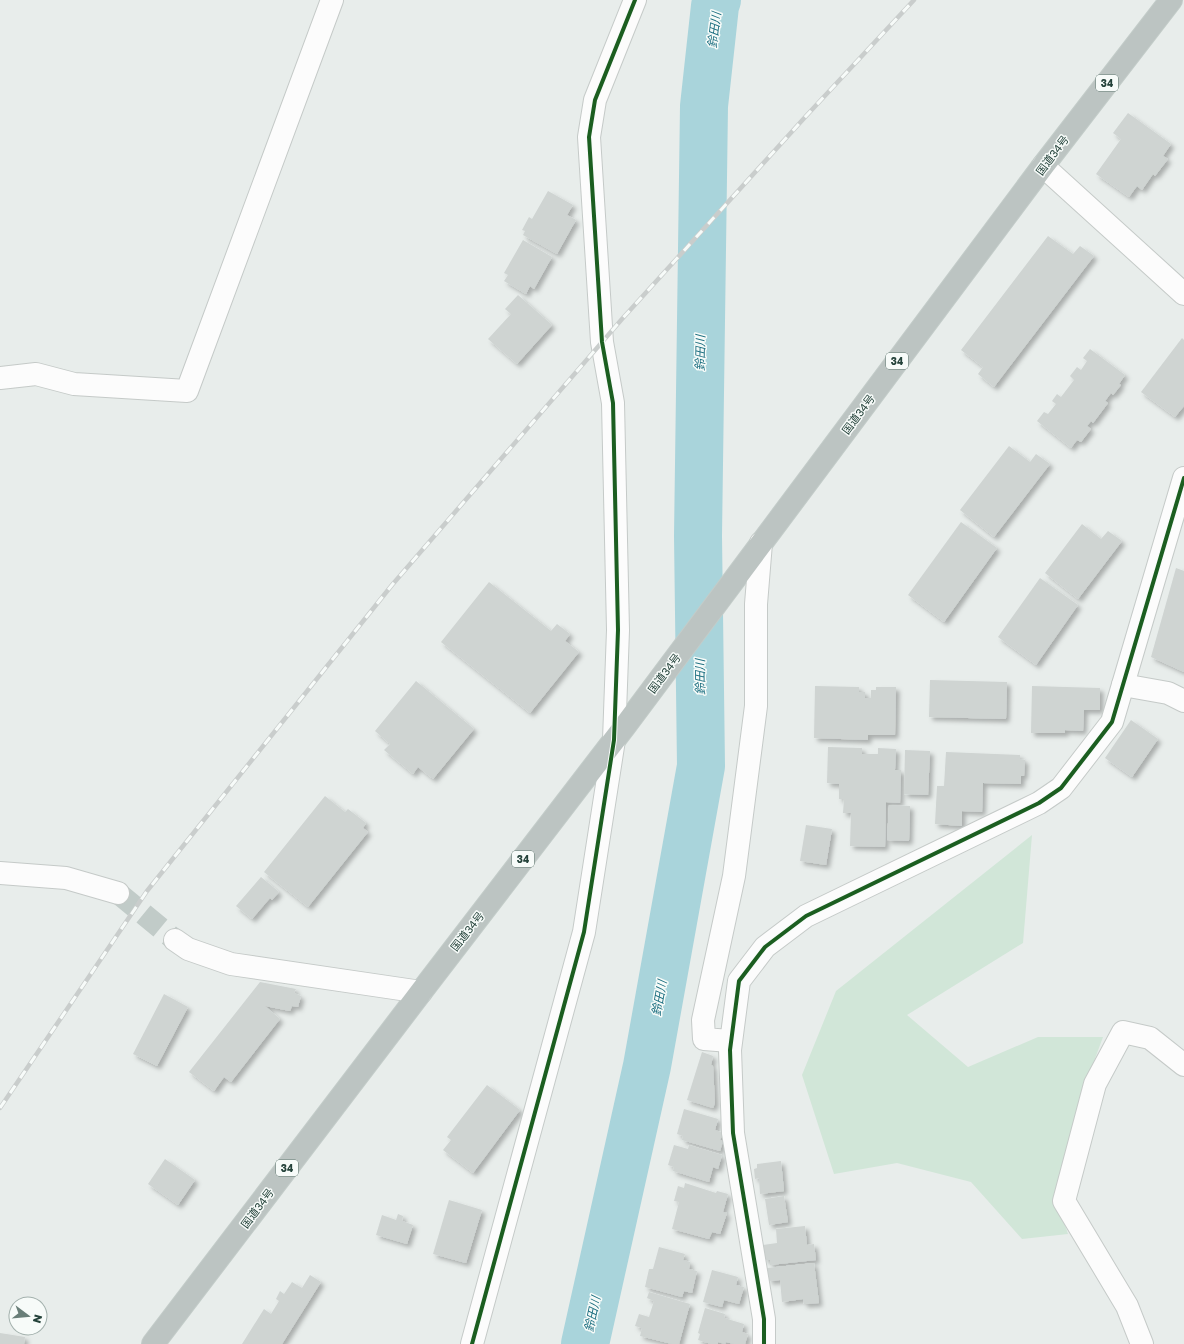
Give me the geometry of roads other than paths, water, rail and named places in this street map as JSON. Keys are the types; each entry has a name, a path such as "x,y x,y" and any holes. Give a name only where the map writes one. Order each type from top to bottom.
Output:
{"highway":[{"name":"国道34号","path":"154,1344 620,733 1043,166 1171,0"}],"street":[{"path":"0,378 36,374 74,384 188,391 332,0"},
{"path":"472,1344 584,932 620,733 613,403 602,342 590,137 595,100 635,0"},
{"path":"1043,166 1181,283"},
{"path":"764,1344 764,1319 733,1133 730,1041 738,981 765,947 806,916 1039,803 1061,788 1112,722 1184,478"},
{"path":"730,1041 704,1040 703,1020 734,876 756,706 756,550"},
{"path":"1123,685 1168,693 1184,701"},
{"path":"0,873 66,878 118,893"},
{"path":"175,940 188,949 230,964 421,992"},
{"path":"1142,1344 1127,1306 1064,1201 1095,1084 1123,1032 1150,1038 1184,1065"}],"waterway":[{"name":"鈴田川","path":"585,1344 647,1066 701,766 698,536 704,106 715,6 717,0"}],"tunnel":[{"path":"118,893 175,940"}],"railway":[{"path":"0,1108 147,891 392,585 622,319 807,115 914,0"}]}
